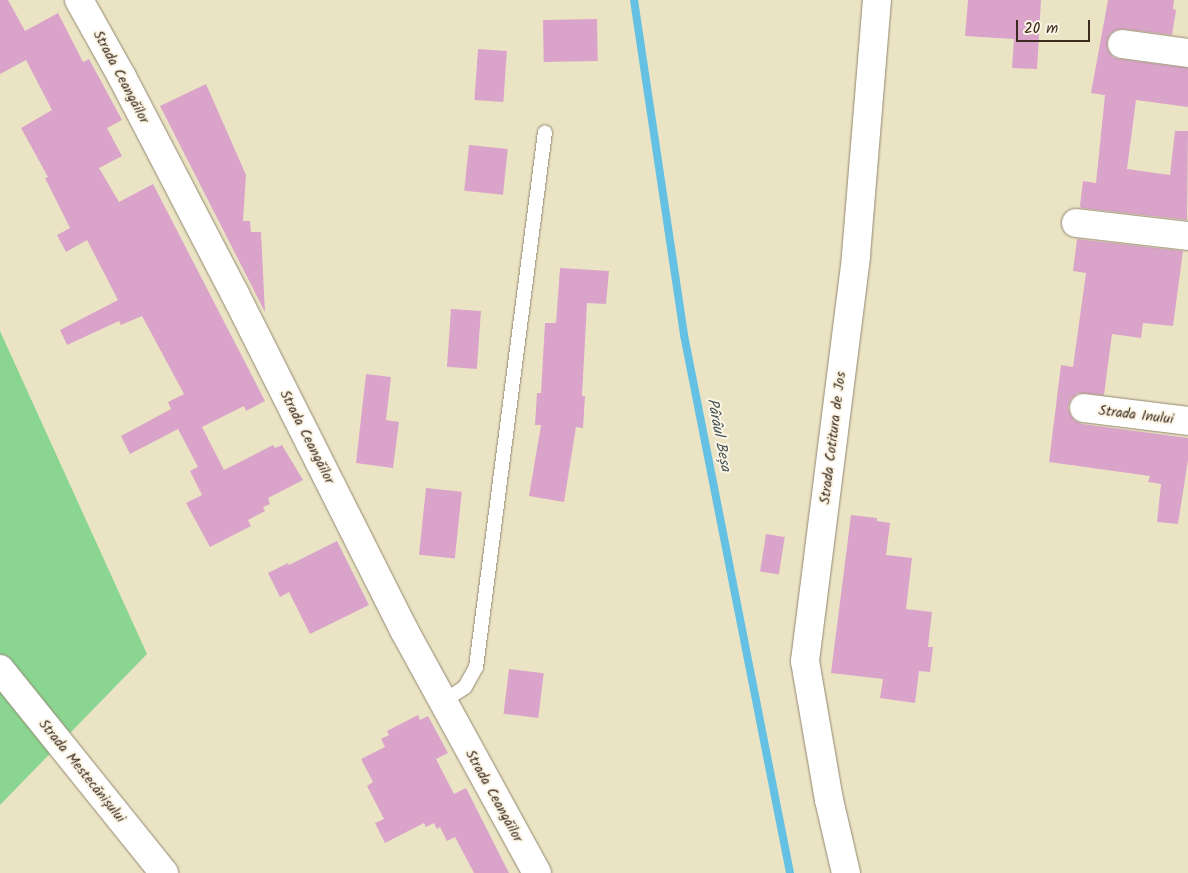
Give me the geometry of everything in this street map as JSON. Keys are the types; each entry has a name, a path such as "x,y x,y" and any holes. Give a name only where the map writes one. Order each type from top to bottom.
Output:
{"street":[{"name":"Strada Ceangăilor","path":"79,0 235,294 442,702 537,873"},
{"name":"Strada Cotitura de Jos","path":"846,873 829,800 805,661 856,255 877,0"},
{"path":"1122,44 1188,53"},
{"path":"1076,223 1188,236"},
{"name":"Strada Inului","path":"1084,408 1188,421"},
{"name":"Strada Mestecănișului","path":"0,669 162,872"}],"lane":[{"path":"442,702 465,687 476,667 545,132"}],"green space":[{"path":"0,331 147,654 0,805"}],"building":[{"path":"0,0 8,0 25,31 58,13 83,62 89,59 122,120 107,128 122,156 99,168 119,202 153,184 265,401 246,411 244,406 202,427 224,470 273,445 275,448 282,445 303,480 268,498 270,504 263,507 265,511 248,520 251,526 210,547 186,503 202,495 190,471 198,467 178,429 130,454 121,436 171,409 168,402 184,394 142,316 121,325 119,321 67,345 60,330 118,300 87,240 66,252 57,235 70,228 45,178 48,177 21,128 52,110 26,60 0,74"},
{"path":"968,0 1041,0 1037,69 1012,68 1014,39 965,36"},
{"path":"1108,0 1174,0 1173,9 1176,10 1172,35 1124,29 1116,30 1110,34 1107,42 1108,50 1113,57 1119,59 1188,68 1188,107 1136,100 1127,169 1170,175 1175,131 1188,131 1187,220 1081,208 1080,206 1083,181 1096,183 1105,95 1091,93"},
{"path":"597,19 598,61 544,62 543,20"},
{"path":"478,49 507,51 503,102 474,100"},
{"path":"206,84 246,175 243,221 250,221 251,232 261,232 265,312 160,106"},
{"path":"469,145 508,149 503,195 464,191"},
{"path":"1077,239 1183,251 1173,326 1143,323 1141,338 1112,334 1104,395 1078,393 1071,399 1068,407 1074,420 1082,424 1188,438 1188,460 1178,524 1157,522 1161,484 1148,482 1150,476 1049,462 1061,365 1073,367 1086,273 1073,271"},
{"path":"560,268 609,271 606,304 587,303 582,396 585,396 583,428 576,427 564,502 529,496 541,425 535,425 537,393 541,393 545,323 556,323"},
{"path":"451,309 481,311 477,369 447,367"},
{"path":"366,374 391,377 386,420 399,422 393,468 356,463"},
{"path":"426,488 462,492 455,558 419,555"},
{"path":"851,515 877,518 877,521 890,523 886,555 912,558 906,609 932,612 928,647 933,647 930,672 919,671 915,703 880,698 883,679 831,673"},
{"path":"766,534 785,537 779,575 760,572"},
{"path":"337,541 369,605 310,634 289,592 280,597 268,573 288,563 289,565"},
{"path":"509,669 544,673 538,718 504,714"},
{"path":"418,715 420,720 428,716 448,753 436,759 454,794 466,788 509,873 474,873 455,837 447,841 440,827 437,829 434,823 426,827 424,823 385,843 375,823 384,819 367,786 373,782 361,759 385,747 381,739 389,735 387,731"}],"waterway":[{"name":"Pârâul Beșa","path":"634,0 684,335 790,873"}]}
